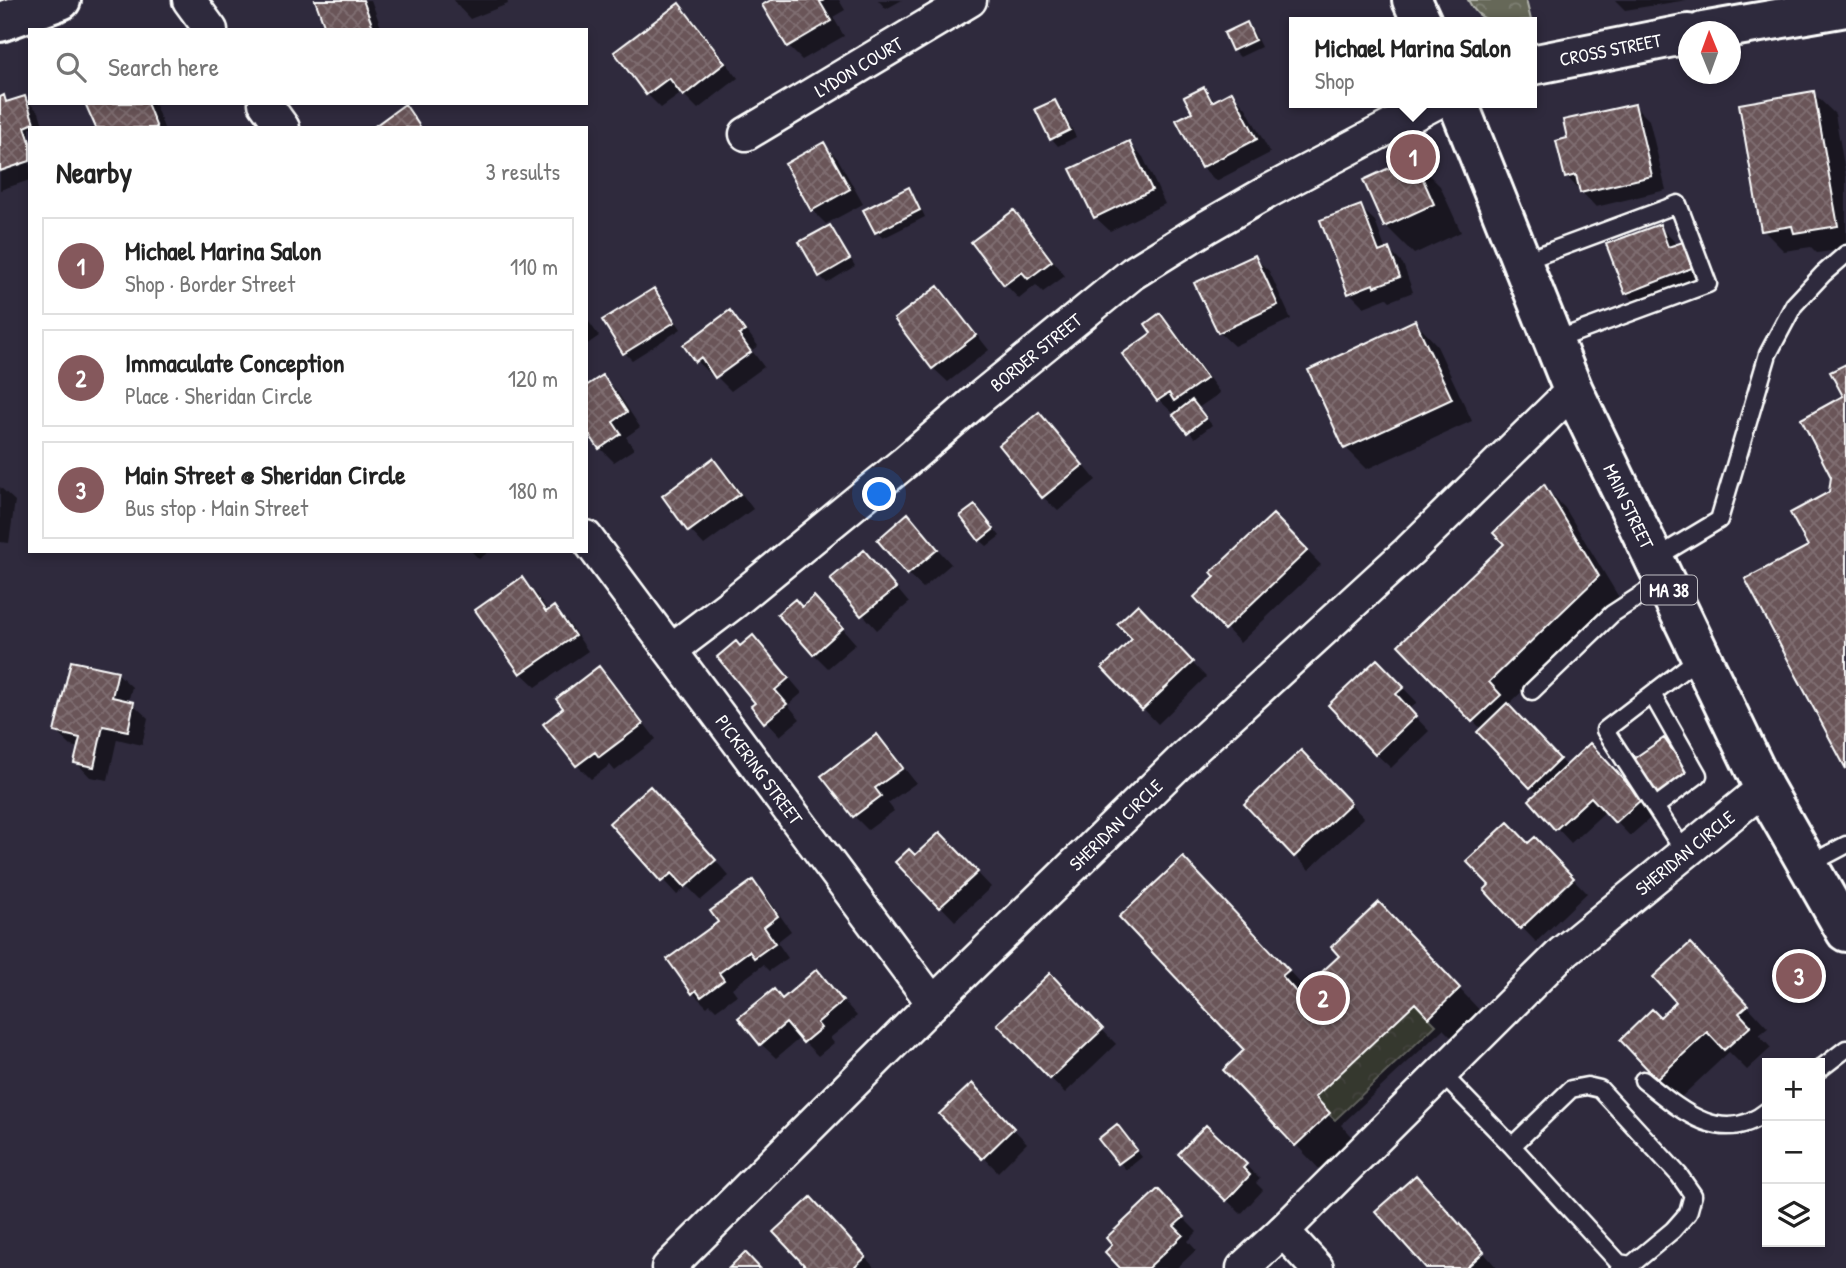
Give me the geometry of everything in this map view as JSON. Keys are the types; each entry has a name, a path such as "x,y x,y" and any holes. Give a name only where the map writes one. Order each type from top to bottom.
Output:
{"main road":[{"path":"0,22 61,0"},
{"path":"1412,0 1420,17"},
{"path":"1741,25 1846,7"},
{"name":"CROSS STREET","path":"1537,64 1678,36"},
{"name":"MAIN STREET","path":"1460,108 1573,390 1764,788 1846,932"}],"street":[{"path":"189,0 210,28"},
{"name":"LYDON COURT","path":"747,134 970,0"},
{"path":"267,105 282,126"},
{"name":"BORDER STREET","path":"671,650 733,603 1133,274 1271,190 1426,108"},
{"name":"SHERIDAN CIRCLE","path":"668,1268 933,1003 1187,755 1409,551 1573,390"},
{"name":"PICKERING STREET","path":"588,540 933,1003"},
{"name":"SHERIDAN CIRCLE","path":"1243,1268 1562,953 1764,788"},
{"path":"1283,1231 1317,1268"}],"lane":[{"path":"1521,261 1678,204 1708,284 1553,341"},
{"path":"1532,691 1659,569 1718,520 1768,354 1794,305 1846,254"},
{"path":"1685,853 1605,730 1701,656"},
{"path":"1652,694 1698,775 1655,807"},
{"path":"1808,865 1846,845"},
{"path":"1825,1065 1846,1049"},
{"path":"1441,1073 1619,1263 1630,1265 1673,1230 1688,1213 1693,1195 1679,1175 1600,1089 1587,1086 1571,1089 1512,1146"},
{"path":"1643,1080 1678,1107 1706,1122 1732,1127 1762,1115"}],"green space":[{"path":"1468,0 1526,0 1530,17 1482,17"},
{"path":"1408,996 1436,1025 1335,1120 1304,1091"}],"building":[{"path":"315,0 363,0 373,28 325,28"},
{"path":"771,0 824,0 820,2 831,21 787,47 762,5"},
{"path":"679,3 725,63 683,96 669,78 646,95 614,52"},
{"path":"1247,22 1255,40 1232,51 1224,33"},
{"path":"1204,87 1212,102 1232,91 1257,139 1201,168 1176,120 1192,112 1184,97"},
{"path":"1814,91 1838,226 1794,233 1792,226 1761,231 1739,104"},
{"path":"4,95 6,102 25,96 34,123 25,127 28,136 28,162 0,171 0,97"},
{"path":"1055,100 1070,130 1050,140 1035,109"},
{"path":"1635,104 1652,176 1580,193 1576,175 1565,178 1556,141 1567,138 1563,120"},
{"path":"86,105 148,105 156,126 95,126"},
{"path":"406,105 420,126 375,126"},
{"path":"1129,141 1152,190 1094,218 1070,169"},
{"path":"824,142 850,189 811,211 785,164"},
{"path":"1413,157 1434,204 1384,227 1363,180"},
{"path":"909,187 920,210 875,233 863,210"},
{"path":"1361,205 1379,252 1389,248 1400,277 1348,294 1320,220"},
{"path":"1014,210 1052,261 1028,279 1022,272 1004,285 971,242"},
{"path":"1660,224 1668,247 1683,242 1692,268 1625,294 1606,244"},
{"path":"830,225 850,259 819,277 799,242"},
{"path":"1255,255 1278,305 1218,333 1194,283"},
{"path":"938,286 976,335 932,369 894,319"},
{"path":"654,288 675,322 623,354 602,320"},
{"path":"730,310 745,331 739,335 751,352 715,378 701,357 695,362 683,345"},
{"path":"1160,313 1207,378 1174,401 1169,393 1157,401 1122,354 1151,333 1145,324"},
{"path":"1415,320 1452,399 1344,449 1308,370"},
{"path":"1846,364 1846,769 1745,579 1808,546 1790,513 1829,492 1831,477 1801,419 1843,396 1830,372"},
{"path":"603,375 627,412 613,422 621,434 599,449 588,433 588,385"},
{"path":"1192,400 1206,418 1187,433 1173,415"},
{"path":"1039,412 1083,465 1042,498 999,445"},
{"path":"713,458 740,494 688,532 662,496"},
{"path":"1544,484 1599,576 1489,682 1501,695 1472,722 1398,645 1504,544 1493,533"},
{"path":"975,505 994,529 979,541 960,516"},
{"path":"908,513 938,549 907,575 877,540"},
{"path":"1273,514 1308,550 1224,630 1194,597 1215,577 1211,572"},
{"path":"864,550 896,588 861,616 830,579"},
{"path":"522,577 546,612 554,606 575,636 520,674 475,610"},
{"path":"814,596 843,628 813,655 777,614 795,599 802,607"},
{"path":"1138,604 1193,662 1142,710 1102,668 1132,639 1117,624"},
{"path":"753,635 789,678 775,690 787,704 764,723 751,706 755,703 717,657 736,641 740,646"},
{"path":"1377,659 1404,687 1396,694 1416,716 1375,755 1328,705"},
{"path":"71,661 118,671 112,697 134,702 128,731 103,726 94,767 74,763 80,738 54,732"},
{"path":"599,666 643,724 599,757 595,752 576,766 543,724 563,708 556,699"},
{"path":"1507,703 1560,759 1530,788 1477,732"},
{"path":"877,734 903,768 875,788 881,796 853,817 821,776"},
{"path":"1664,738 1691,777 1659,798 1633,759"},
{"path":"1590,743 1642,799 1615,823 1591,797 1555,830 1529,800"},
{"path":"1301,750 1351,803 1294,857 1244,804"},
{"path":"650,786 716,860 685,887 672,873 661,882 609,823"},
{"path":"1508,822 1528,843 1535,837 1574,878 1520,929 1484,890 1489,885 1466,861"},
{"path":"940,832 978,872 939,908 895,862 909,849 915,855"},
{"path":"1183,857 1289,970 1282,976 1298,994 1339,956 1331,947 1379,902 1460,988 1429,1018 1415,1003 1315,1097 1330,1113 1295,1146 1223,1070 1244,1050 1119,917"},
{"path":"753,880 778,916 764,927 775,943 754,958 749,951 719,973 724,980 701,997 696,990 692,994 667,959 718,922 710,911"},
{"path":"1690,943 1748,1005 1739,1013 1751,1026 1724,1050 1707,1032 1657,1079 1620,1040 1652,1009 1660,1017 1676,1002 1653,977"},
{"path":"817,969 843,1001 817,1023 821,1028 803,1043 786,1023 760,1045 738,1018 774,989 782,999"},
{"path":"1050,973 1103,1029 1050,1079 997,1024"},
{"path":"972,1083 1014,1128 982,1159 939,1114"},
{"path":"1117,1124 1137,1150 1118,1164 1098,1139"},
{"path":"1206,1125 1247,1164 1243,1168 1250,1175 1226,1201 1178,1154"},
{"path":"1416,1175 1484,1252 1466,1268 1426,1268 1375,1211"},
{"path":"1158,1189 1184,1217 1174,1226 1183,1235 1148,1268 1120,1268 1105,1252 1112,1245 1106,1238"},
{"path":"811,1197 866,1257 854,1268 807,1268 773,1232"},
{"path":"745,1252 760,1268 729,1268"}],"place":[{"name":"Michael Marina Salon","path":"1413,157"},
{"name":"Main Street @ Sheridan Circle","path":"1799,976"},
{"name":"Immaculate Conception","path":"1323,998"}]}
